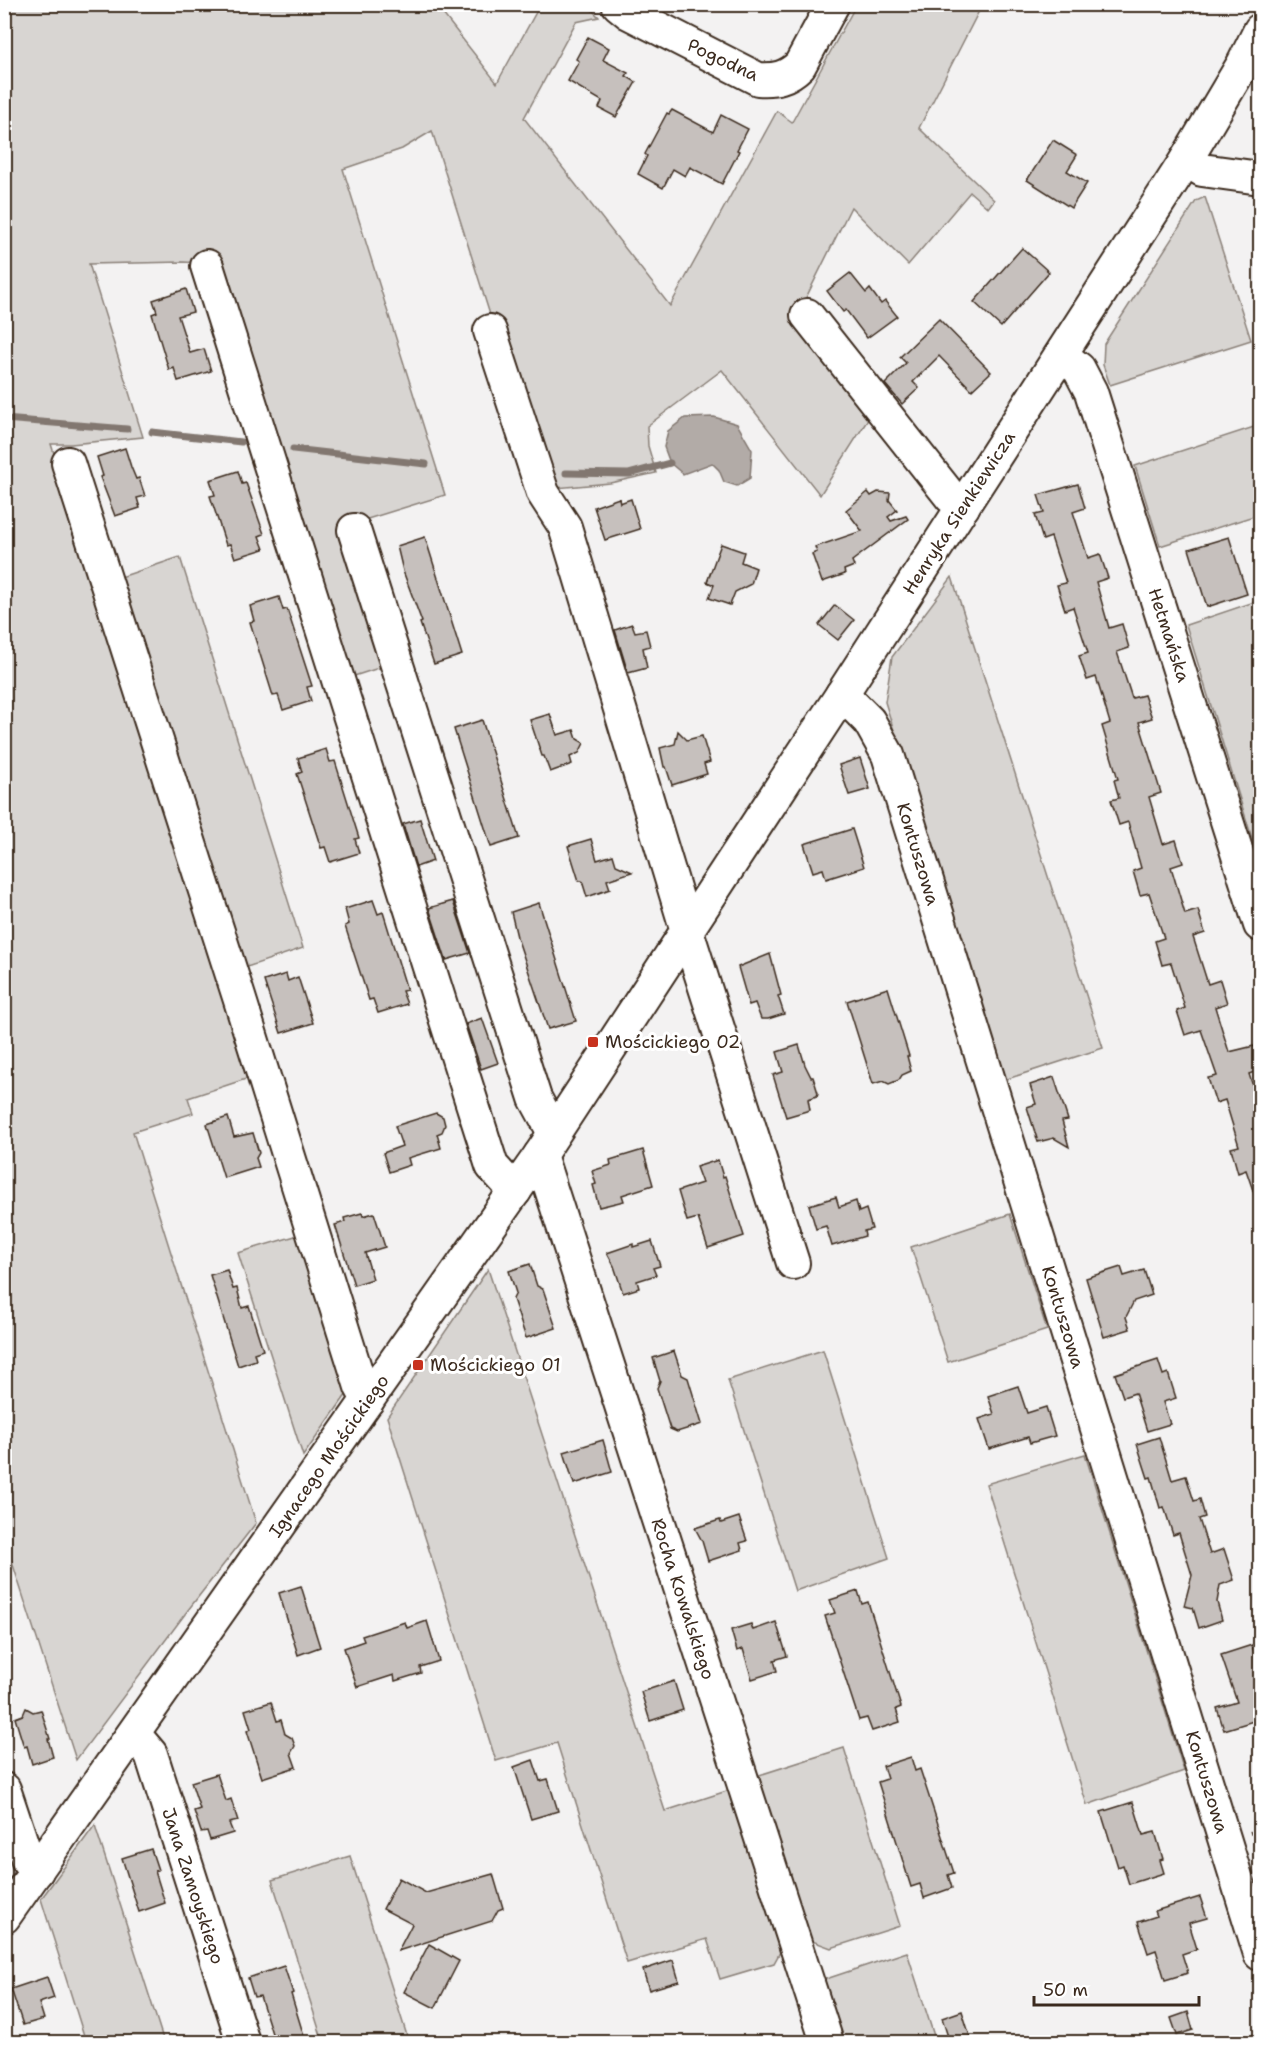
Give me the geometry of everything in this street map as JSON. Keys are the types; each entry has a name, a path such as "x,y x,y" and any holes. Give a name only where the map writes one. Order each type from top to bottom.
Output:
{"street":[{"name":"Pogodna","path":"618,4 629,13 758,79 769,80 792,73 800,65 833,4"},
{"name":"Henryka Sienkiewicza","path":"648,991 1186,160 1243,64 1260,30"},
{"path":"1186,160 1202,170 1260,178"},
{"path":"207,266 492,1166 514,1191"},
{"path":"807,315 951,497 963,507"},
{"path":"490,331 543,493 565,527 687,931 793,1263"},
{"name":"Hetmańska","path":"1061,355 1079,369 1092,392 1260,925"},
{"path":"68,463 361,1387 368,1400"},
{"name":"Rocha Kowalskiego","path":"354,530 535,1098 547,1144 827,2043"},
{"name":"Kontuszowa","path":"842,694 869,721 888,755 1260,1954"},
{"name":"Ignacego Mościckiego","path":"4,1917 547,1144 648,991"},
{"name":"Jana Zamoyskiego","path":"134,1734 151,1754 243,2043"},
{"path":"4,1789 28,1861 37,1871"}],"shaded area":[{"path":"4,5 436,5 497,83 540,5 587,5 599,17 576,22 524,118 670,306 777,111 792,122 856,5 982,5 919,128 994,200 988,208 970,192 908,265 851,207 798,314 872,413 820,495 722,370 647,426 648,446 656,473 610,483 545,489 432,131 402,149 343,169 445,495 348,525 391,664 348,678 217,264 183,262 89,264 143,437 51,444 222,976 252,1077 188,1098 193,1113 133,1132 256,1523 76,1760 4,1537"},
{"path":"1205,197 1251,340 1110,385 1103,365 1104,344 1196,201"},
{"path":"714,417 737,424 752,450 750,478 737,486 724,482 719,470 712,463 683,474 670,463 664,447 668,431 685,418"},
{"path":"1260,425 1260,514 1160,546 1135,466"},
{"path":"180,557 303,948 241,969 115,579"},
{"path":"952,577 1103,1048 1004,1080 885,702 892,657"},
{"path":"1260,600 1260,864 1186,625"},
{"path":"1010,1214 1047,1330 948,1362 911,1247"},
{"path":"302,1234 351,1388 303,1456 238,1253"},
{"path":"488,1269 665,1811 736,1788 785,1943 774,1963 720,1979 707,1939 627,1963 557,1743 496,1761 387,1417"},
{"path":"823,1350 889,1558 795,1591 728,1380"},
{"path":"1085,1454 1184,1771 1087,1805 986,1484"},
{"path":"844,1748 900,1926 831,1948 804,1938 753,1777"},
{"path":"95,1825 164,2042 86,2042 41,1899"},
{"path":"350,1856 409,2042 323,2042 272,1880"},
{"path":"907,1952 936,2042 836,2042 817,1982"}],"building":[{"path":"588,37 609,48 603,60 628,73 626,76 636,82 616,117 599,108 602,101 568,81 579,61 576,59"},
{"path":"672,110 713,132 721,115 748,129 722,184 690,167 685,176 673,169 663,188 638,174 647,156 645,154 667,113 669,114"},
{"path":"1053,140 1077,155 1067,171 1087,183 1071,208 1027,180"},
{"path":"1022,248 1049,272 1001,327 974,302"},
{"path":"850,273 866,293 870,289 881,304 885,301 897,316 867,338 846,310 843,312 827,291"},
{"path":"186,289 193,312 178,316 190,353 204,349 211,371 178,381 174,368 169,370 152,314 157,312 153,300"},
{"path":"939,319 991,372 972,390 939,356 913,382 919,388 902,404 885,384 906,363 900,357"},
{"path":"125,448 145,496 137,498 140,508 115,516 100,477 103,476 97,457"},
{"path":"238,471 242,484 246,483 264,534 259,536 264,549 235,558 230,544 226,545 210,496 215,495 210,480"},
{"path":"1078,484 1085,508 1073,512 1088,558 1100,554 1108,578 1096,582 1109,628 1122,624 1129,648 1117,652 1132,698 1144,695 1152,718 1139,722 1161,793 1149,797 1163,844 1176,840 1183,863 1171,867 1185,914 1198,910 1205,933 1193,937 1208,984 1220,980 1227,1003 1215,1007 1229,1052 1254,1046 1260,1066 1260,1070 1249,1074 1260,1108 1260,1202 1257,1202 1246,1170 1238,1173 1231,1148 1239,1146 1225,1100 1216,1103 1213,1094 1208,1078 1217,1076 1201,1030 1185,1035 1177,1011 1185,1008 1171,963 1162,965 1155,941 1164,938 1149,893 1140,895 1133,871 1141,868 1128,822 1119,825 1111,800 1119,798 1114,780 1118,779 1102,726 1110,723 1096,677 1087,680 1079,656 1088,653 1073,607 1065,610 1062,601 1057,585 1066,583 1051,537 1043,540 1035,515 1044,513 1038,495"},
{"path":"868,492 871,496 878,492 890,493 889,500 897,510 888,517 891,521 906,516 908,519 852,561 854,566 844,570 845,574 822,582 812,554 817,552 815,547 862,531 846,510"},
{"path":"619,498 620,503 631,499 640,529 605,540 594,507"},
{"path":"425,537 462,655 434,664 397,546"},
{"path":"1229,537 1247,594 1207,607 1189,549"},
{"path":"721,544 744,552 741,562 756,568 751,584 735,592 730,605 709,598 714,585 707,582"},
{"path":"279,597 283,610 287,609 312,686 307,687 311,701 283,710 278,695 273,696 250,622 254,621 250,606"},
{"path":"835,605 854,620 838,640 819,625"},
{"path":"632,624 635,632 646,630 650,646 643,648 647,668 628,673 615,630"},
{"path":"550,714 557,735 574,730 577,739 584,743 579,753 570,757 572,764 550,772 530,720"},
{"path":"482,720 519,838 491,847 454,729"},
{"path":"678,731 687,740 702,736 710,762 704,764 707,774 672,785 666,767 664,767 660,748 675,744"},
{"path":"326,749 330,762 335,761 359,838 355,839 359,853 330,862 325,847 321,848 297,774 302,772 298,758"},
{"path":"860,758 870,789 849,795 839,765"},
{"path":"420,819 433,861 416,867 403,824"},
{"path":"852,829 864,867 826,879 823,869 813,872 804,844"},
{"path":"591,839 597,860 613,855 616,865 632,872 607,880 610,889 587,897 582,881 579,881 568,846"},
{"path":"373,900 378,914 383,912 407,990 402,991 407,1004 378,1013 373,999 369,1000 345,926 349,924 345,909"},
{"path":"453,901 470,953 446,960 429,908"},
{"path":"539,903 576,1021 548,1029 517,937 511,912"},
{"path":"770,954 784,1014 761,1019 755,1003 749,1005 738,967"},
{"path":"286,974 288,981 298,977 313,1023 281,1033 264,981"},
{"path":"888,988 909,1056 907,1056 911,1071 889,1084 883,1081 873,1084 847,1001"},
{"path":"482,1018 498,1063 481,1069 466,1024"},
{"path":"799,1045 818,1093 817,1096 808,1099 810,1110 786,1117 773,1075 783,1072 777,1052"},
{"path":"1054,1077 1068,1120 1062,1121 1069,1147 1054,1138 1038,1142 1027,1107 1036,1104 1030,1085"},
{"path":"436,1113 443,1117 445,1125 442,1132 437,1134 441,1148 408,1158 410,1165 389,1172 383,1153 402,1146 395,1126"},
{"path":"228,1117 234,1137 253,1133 259,1153 256,1158 259,1167 224,1178 207,1124"},
{"path":"643,1150 653,1185 622,1195 624,1201 599,1207 592,1171 611,1165 610,1160"},
{"path":"718,1160 744,1236 708,1248 698,1218 687,1221 678,1191 702,1183 696,1167"},
{"path":"836,1197 839,1207 856,1201 859,1212 866,1209 872,1229 864,1231 865,1236 832,1246 826,1226 816,1229 809,1205"},
{"path":"362,1213 363,1216 374,1213 385,1247 365,1253 373,1279 354,1285 335,1225 345,1222 344,1218"},
{"path":"652,1241 660,1266 653,1268 656,1275 637,1281 639,1288 623,1293 607,1253 633,1244 633,1247"},
{"path":"530,1264 537,1286 543,1289 556,1328 526,1338 513,1299 516,1293 509,1271"},
{"path":"1121,1267 1124,1276 1144,1270 1152,1295 1134,1301 1126,1317 1130,1329 1104,1337 1086,1278"},
{"path":"227,1270 233,1289 237,1288 242,1308 249,1306 263,1350 254,1353 256,1360 238,1366 210,1275"},
{"path":"674,1351 682,1375 688,1378 702,1424 677,1432 670,1429 657,1388 660,1381 653,1358"},
{"path":"1158,1360 1163,1375 1168,1373 1176,1398 1163,1402 1170,1424 1147,1431 1135,1393 1123,1397 1115,1374"},
{"path":"1018,1386 1027,1413 1046,1407 1055,1436 1030,1443 1028,1437 989,1449 979,1419 994,1414 988,1396"},
{"path":"1159,1437 1172,1480 1186,1476 1194,1501 1200,1499 1205,1517 1199,1519 1210,1554 1224,1549 1234,1580 1220,1585 1217,1602 1222,1620 1199,1628 1193,1608 1184,1606 1192,1575 1179,1533 1173,1535 1164,1507 1160,1508 1151,1477 1148,1478 1137,1444"},
{"path":"603,1440 612,1472 574,1484 564,1452"},
{"path":"739,1517 747,1541 740,1543 742,1550 708,1561 695,1528"},
{"path":"301,1586 320,1647 298,1655 279,1593"},
{"path":"858,1591 862,1604 868,1602 901,1707 896,1709 900,1722 872,1731 867,1718 859,1720 825,1616 835,1613 830,1600"},
{"path":"427,1621 439,1661 420,1667 421,1673 395,1681 394,1675 357,1687 344,1648 364,1641 362,1636 405,1622 407,1628"},
{"path":"776,1622 787,1656 774,1660 777,1671 752,1679 743,1649 737,1651 731,1630 751,1624 753,1630"},
{"path":"1252,1645 1260,1674 1260,1719 1224,1730 1217,1708 1237,1702 1221,1655"},
{"path":"674,1681 683,1710 650,1721 641,1692"},
{"path":"271,1702 277,1721 281,1720 285,1734 292,1738 295,1746 291,1753 296,1767 262,1778 247,1731 251,1729 245,1710"},
{"path":"26,1708 33,1712 41,1710 53,1757 32,1764 15,1718 23,1715"},
{"path":"911,1757 915,1771 920,1769 954,1873 948,1875 952,1888 924,1898 920,1884 911,1887 878,1782 887,1779 883,1766"},
{"path":"533,1760 540,1781 548,1779 558,1811 531,1819 514,1767"},
{"path":"217,1774 226,1801 231,1799 238,1821 229,1823 233,1833 210,1840 207,1831 201,1832 194,1811 200,1809 191,1782"},
{"path":"1133,1802 1143,1835 1155,1832 1163,1859 1160,1860 1164,1873 1129,1884 1123,1865 1118,1867 1101,1812"},
{"path":"151,1849 165,1903 139,1912 122,1858"},
{"path":"493,1874 503,1908 498,1910 492,1921 398,1951 412,1924 383,1909 399,1878 426,1893"},
{"path":"1200,1897 1207,1918 1189,1923 1197,1949 1182,1954 1188,1973 1165,1980 1156,1950 1148,1953 1138,1922 1157,1916 1155,1911"},
{"path":"429,1944 459,1961 435,2008 404,1992"},
{"path":"673,1960 679,1981 649,1990 643,1970"},
{"path":"284,1966 306,2043 275,2043 260,1996 254,1997 248,1978"},
{"path":"47,1977 54,1998 39,2003 44,2019 23,2025 11,1989"},
{"path":"962,2011 972,2043 950,2043 942,2018"},
{"path":"1188,2012 1193,2030 1177,2035 1171,2018"}],"waterway":[{"path":"4,419 127,429"},
{"path":"152,432 241,442"},
{"path":"293,449 426,464"},
{"path":"566,473 629,474 670,463"}],"place":[{"name":"Mościckiego 02","path":"593,1042"},
{"name":"Mościckiego 01","path":"418,1365"}]}
